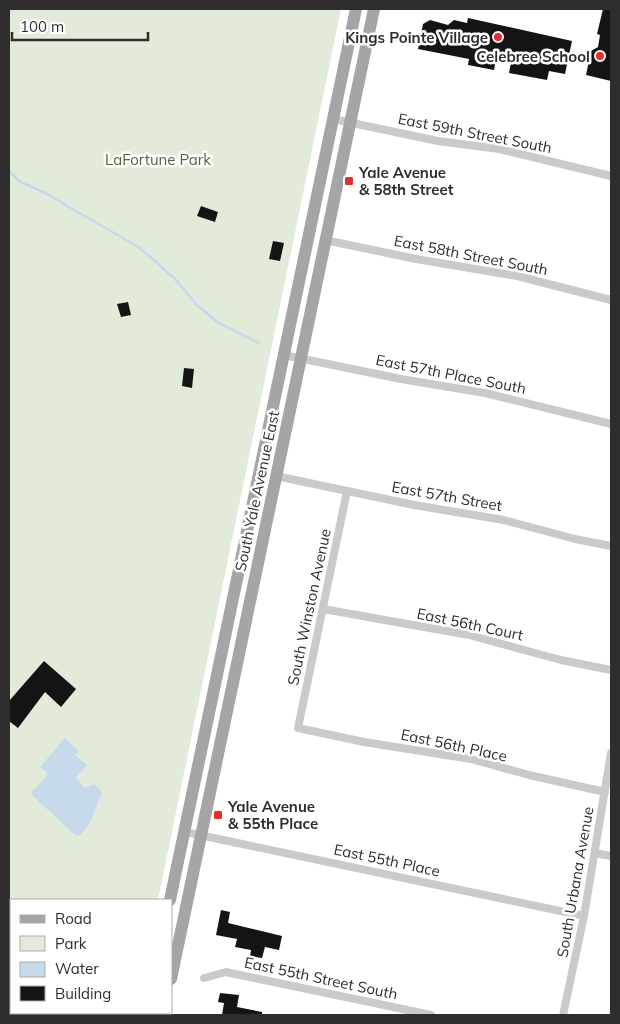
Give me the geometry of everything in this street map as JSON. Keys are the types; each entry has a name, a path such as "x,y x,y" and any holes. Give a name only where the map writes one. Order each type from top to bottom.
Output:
{"main road":[{"name":"South Yale Avenue East","path":"170,899 356,9"},
{"name":"South Yale Avenue East","path":"172,974 374,9"}],"street":[{"name":"East 59th Street South","path":"333,119 438,141 499,149 611,176"},
{"name":"East 58th Street South","path":"325,240 416,259 517,276 611,300"},
{"name":"East 57th Place South","path":"284,355 401,379 485,393 611,424"},
{"name":"East 57th Street","path":"276,476 414,505 504,520 575,539 611,546"},
{"name":"South Winston Avenue","path":"298,728 347,491"},
{"name":"East 56th Court","path":"323,609 468,635 561,660 611,670"},
{"name":"East 56th Place","path":"298,728 364,742 472,759 537,777 605,792"},
{"name":"South Urbana Avenue","path":"563,1015 584,916 611,753"},
{"name":"East 55th Place","path":"184,832 584,916"},
{"path":"595,853 611,856"},
{"name":"East 55th Street South","path":"204,978 226,972 431,1015"}],"green space":[{"name":"LaFortune Park","path":"9,9 341,9 158,899 10,899 10,1014 134,1014 9,1015"}],"water":[{"path":"65,738 79,751 75,755 87,765 76,778 85,788 94,784 102,792 90,823 80,835 76,836 32,795 32,792 48,774 40,767"}],"building":[{"path":"603,9 611,9 611,81 586,75 591,51 598,47 600,35 597,34"},
{"path":"468,18 572,41 565,74 549,71 547,80 509,73 511,62 496,59 494,70 468,65 469,59 418,49 423,24 430,20 448,25 454,20 467,23"},
{"path":"201,206 218,212 215,222 197,216"},
{"path":"273,241 284,243 280,261 269,259"},
{"path":"128,302 131,315 121,317 117,304"},
{"path":"184,368 194,369 192,388 182,386"},
{"path":"44,661 76,689 61,707 45,692 18,728 9,721 9,701"},
{"path":"221,910 230,912 228,923 282,936 279,950 265,947 262,958 250,956 251,950 235,947 237,939 216,935"},
{"path":"220,993 239,995 237,1007 262,1012 262,1015 222,1015 224,1003 218,1002"}],"waterway":[{"path":"9,171 19,181 45,193 140,248 176,280 197,305 217,322 259,343"}],"place":[{"name":"Kings Pointe Village","path":"498,37"},
{"name":"Celebree School","path":"600,56"},
{"name":"Yale Avenue & 58th Street","path":"349,181"},
{"name":"Yale Avenue & 55th Place","path":"218,815"}]}
